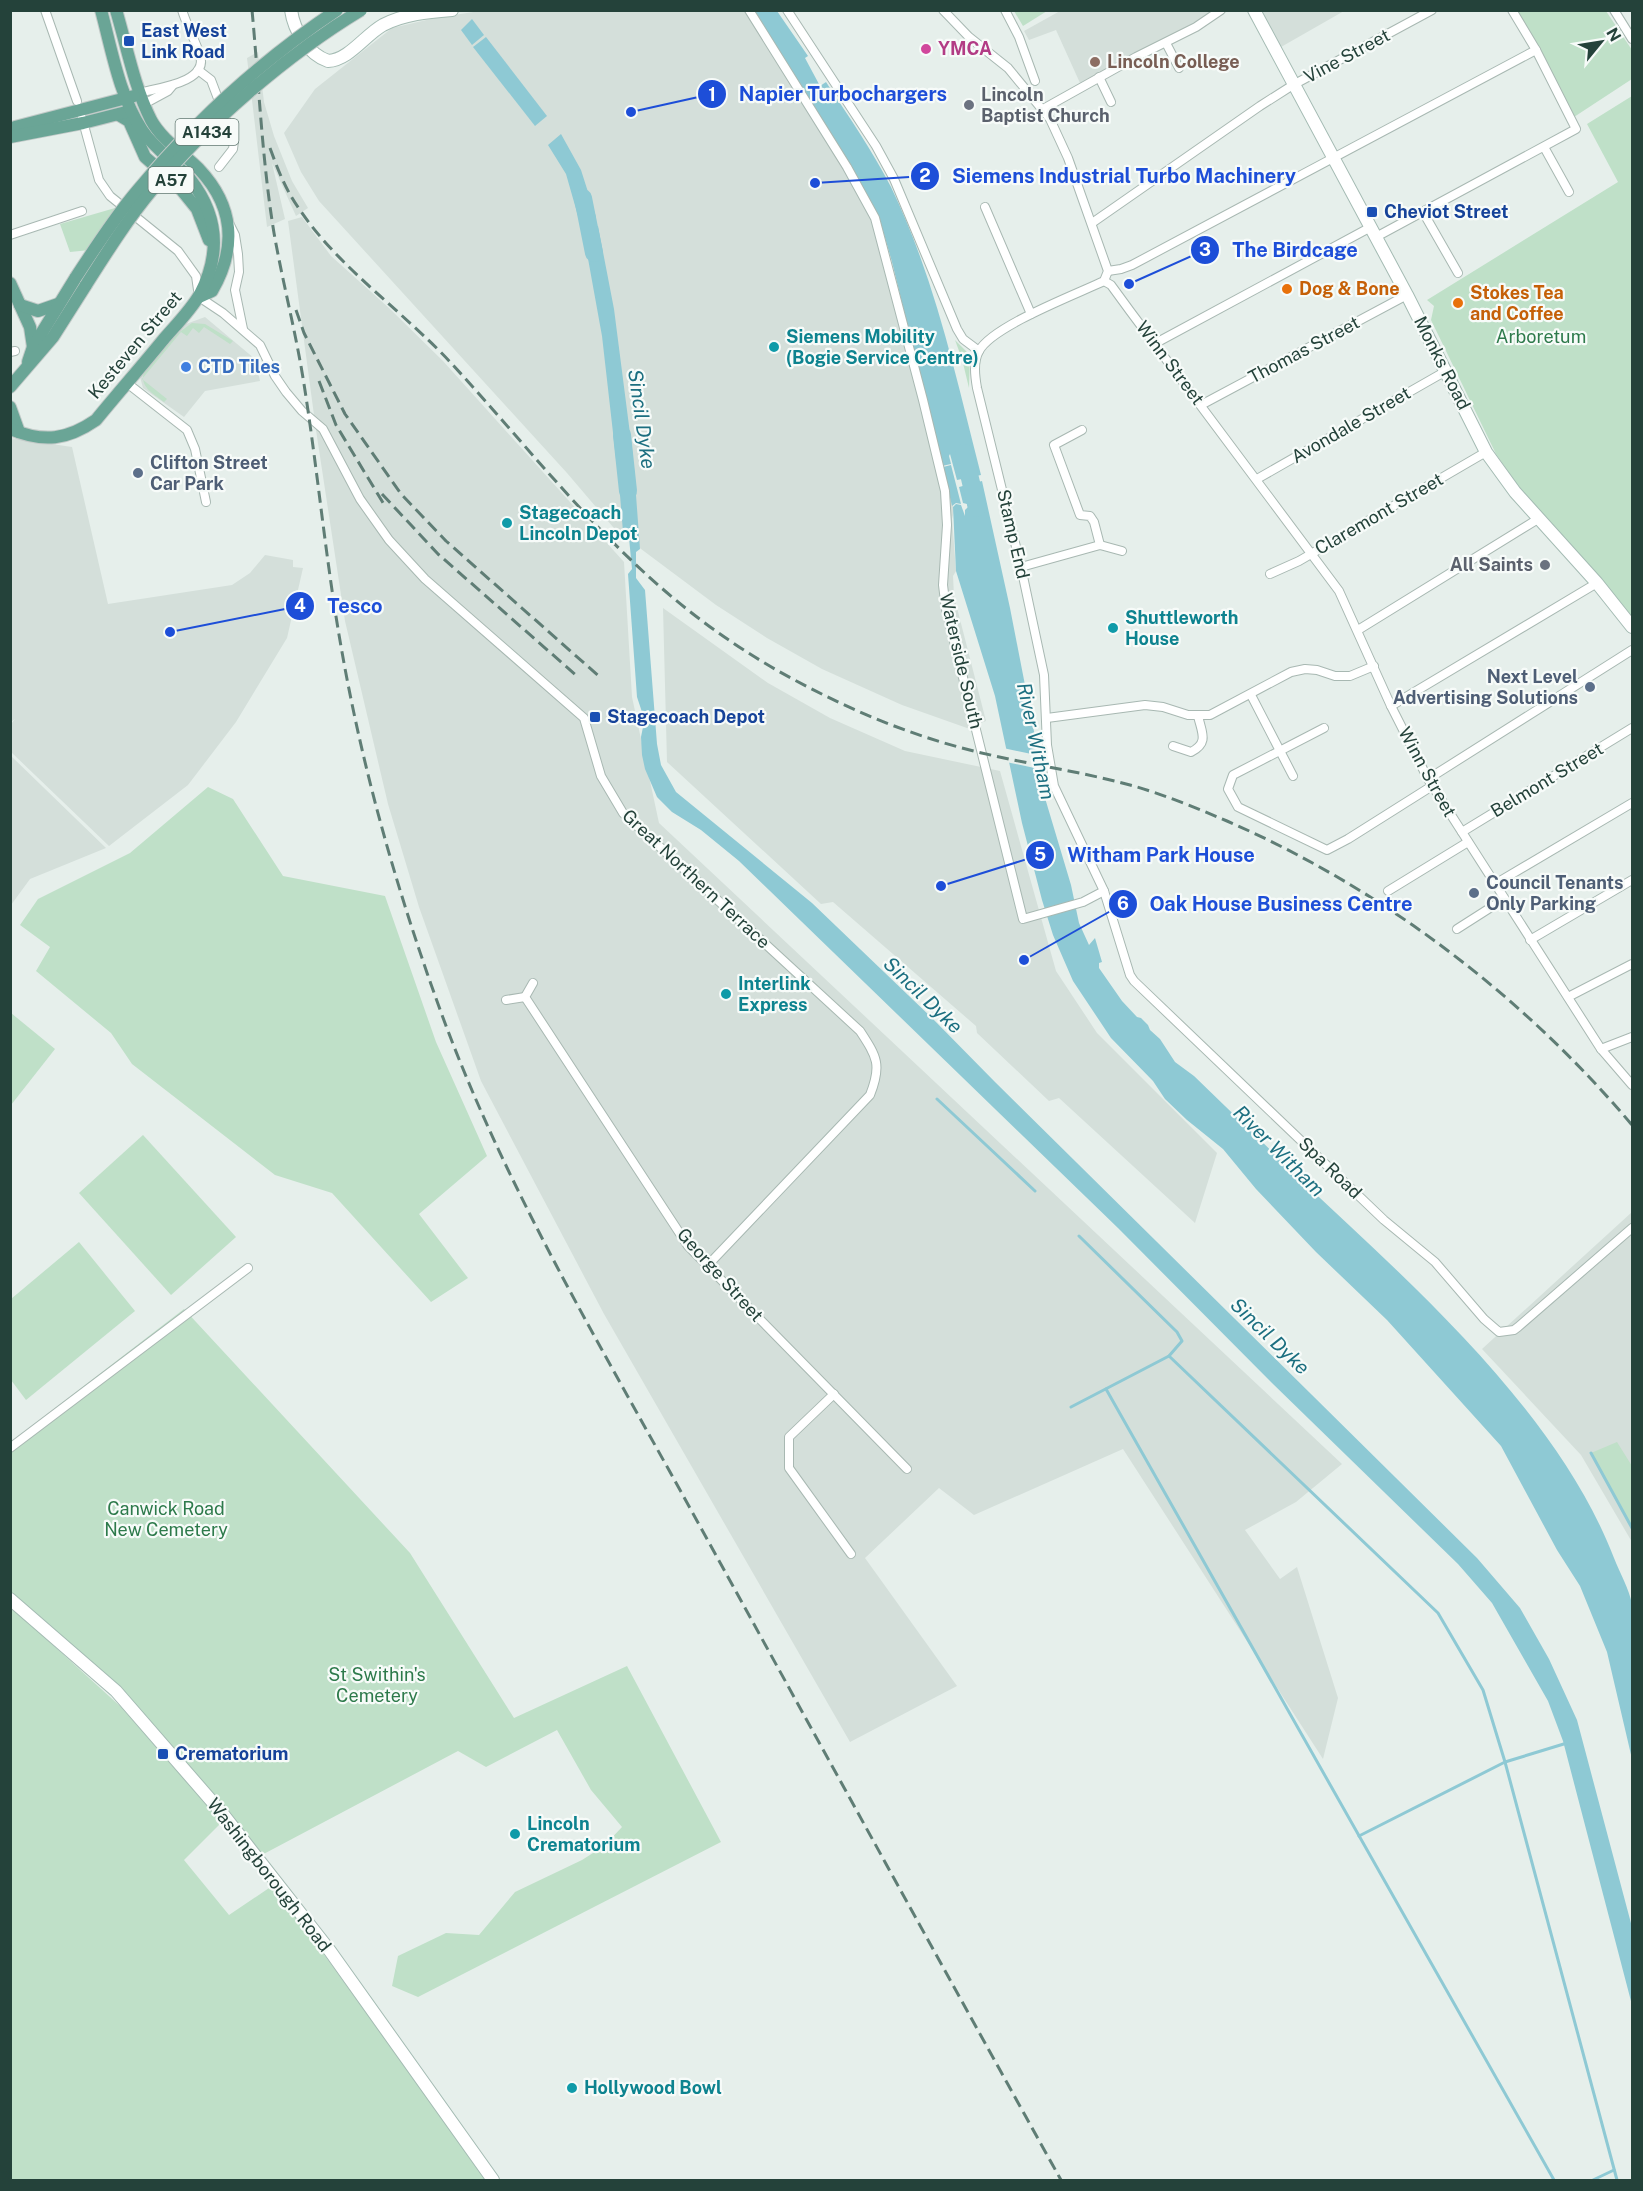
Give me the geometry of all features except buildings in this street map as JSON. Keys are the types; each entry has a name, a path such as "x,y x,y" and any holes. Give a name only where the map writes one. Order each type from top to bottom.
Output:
{"main road":[{"name":"A57","path":"101,10 119,79 165,139 201,172 212,187 229,222 228,247 221,275 213,291 198,297"},
{"name":"A57","path":"116,10 142,130 155,146 189,178 201,197 213,227 212,267 198,297"},
{"path":"291,10 294,24 302,39 315,55 328,61 341,57 386,24 414,15 452,10"},
{"name":"A1434","path":"11,387 48,344 81,281 135,192 199,122 297,38 338,10"},
{"name":"A1434","path":"27,366 33,347 59,304 81,281 153,189 198,140 241,100 304,49 361,10"},
{"name":"Monks Road","path":"1254,10 1331,158 1407,295 1486,452 1510,486 1598,583 1632,627"},
{"path":"10,129 80,112 136,102"},
{"path":"10,137 80,112 119,115 136,102"},
{"name":"A57","path":"119,115 129,121 145,157 180,188 196,209 214,252"},
{"path":"10,283 30,327 33,347"},
{"name":"Kesteven Street","path":"10,407 15,430 43,438 57,438 82,430 96,420 198,297"},
{"path":"20,305 38,311 59,304"},
{"path":"10,395 11,387"},
{"name":"Washingborough Road","path":"10,1599 116,1691 222,1813 330,1951 493,2181"}],"street":[{"name":"Kesteven Street","path":"45,10 80,112 99,180 110,196 178,251 196,276 198,297"},
{"path":"136,102 168,91 173,85 190,78 198,70 201,63 200,55 182,10"},
{"name":"Waterside South","path":"749,10 847,167 875,218 945,491 947,525 943,585 946,609 1023,919 1083,902 1104,891"},
{"path":"787,10 876,146 899,189 957,329 963,339 979,351 994,335 1031,314 1104,281 1108,271 1056,130 1043,109 1008,68 969,37 943,10"},
{"path":"1005,10 1019,37 1035,81"},
{"path":"1043,109 1196,27 1221,10"},
{"name":"Vine Street","path":"1092,223 1293,85 1432,10"},
{"path":"1154,344 1373,232 1423,212 1576,129 1536,50 1512,10"},
{"path":"1614,10 1632,39"},
{"path":"1166,43 1179,68"},
{"path":"1108,271 1132,265 1536,50"},
{"path":"198,70 211,80 234,141 233,149 219,167"},
{"path":"1099,77 1111,102"},
{"path":"1544,147 1569,192"},
{"path":"985,207 1031,314"},
{"path":"10,235 82,211"},
{"path":"1423,212 1458,273"},
{"path":"229,222 235,235 238,254 235,290 243,329"},
{"name":"Winn Street","path":"1104,281 1111,285 1340,591 1391,706 1430,782 1601,1049 1632,1085"},
{"name":"Thomas Street","path":"1201,405 1407,295"},
{"name":"Great Northern Terrace","path":"198,297 243,329 260,345 275,376 286,392 302,411 324,429 360,499 389,540 425,579 584,718 601,776 623,813 860,1031 875,1053 877,1077 870,1095 708,1265"},
{"name":"Stamp End","path":"979,351 975,370 977,388 1021,567 1044,675 1047,718"},
{"name":"Avondale Street","path":"1257,479 1446,371"},
{"path":"127,383 187,430 195,449 206,502"},
{"path":"1082,430 1054,445 1080,514 1090,516 1101,545"},
{"name":"Claremont Street","path":"1270,574 1312,554 1486,452"},
{"path":"1358,630 1538,519"},
{"path":"1021,567 1101,545 1122,551"},
{"path":"1391,706 1598,583"},
{"path":"1324,728 1233,776 1228,789 1238,807 1327,850 1348,839 1430,782 1632,650"},
{"path":"1047,718 1145,705 1162,707 1198,717 1210,716 1291,672 1305,669 1335,676 1350,676 1374,666"},
{"path":"1251,695 1293,776"},
{"path":"1173,746 1191,752 1200,747 1203,740 1198,717"},
{"name":"Spa Road","path":"1047,718 1048,755 1057,796 1104,891 1134,981 1384,1220 1435,1262 1484,1319 1499,1332 1514,1330 1632,1228"},
{"name":"Belmont Street","path":"1462,832 1632,728"},
{"path":"1495,884 1632,803"},
{"path":"1388,891 1468,842"},
{"path":"1530,940 1632,880"},
{"path":"1457,929 1504,899"},
{"path":"1568,997 1632,964"},
{"path":"506,1000 525,997 533,983"},
{"name":"George Street","path":"525,997 688,1245 907,1469"},
{"path":"1601,1049 1632,1037"},
{"path":"10,1448 248,1268"},
{"path":"834,1394 789,1437 789,1468 851,1554"}],"shaded area":[{"path":"486,10 755,11 874,206 882,226 954,511 952,519 956,571 953,576 954,596 986,721 967,728 902,705 822,669 767,638 716,605 625,537 613,527 567,473 319,201 301,172 284,133 315,89 392,28"},
{"name":"Lincoln College","path":"1060,11 1213,11 1080,83 1056,30 1029,40 1024,31"},
{"name":"Lincoln College","path":"1259,11 1344,11 1281,47"},
{"path":"258,52 264,102 274,136 292,181 308,208 296,216 272,163 285,219 267,227 247,58"},
{"path":"302,217 331,256 443,361 624,562 632,697 659,823 1342,1464 1296,1502 1245,1530 1280,1579 1297,1567 1338,1698 1323,1759 1123,1449 974,1515 939,1488 865,1558 957,1686 850,1742 604,1314 481,1081 419,907 388,804 345,621 288,221"},
{"path":"205,317 255,359 260,381 205,391 184,417 143,388 140,377 186,324"},
{"path":"11,438 72,447 108,604 232,585 250,573 265,555 293,560 293,567 303,568 287,638 236,722 188,785 109,846 11,752 11,724 15,719 11,722"},
{"path":"663,608 768,683 830,718 905,751 1000,771 1056,971 1097,1033 1217,1153 1195,1223 1059,1098 1049,1101 977,1033 976,1026 833,902 821,904 667,762"},
{"path":"10,755 106,848 30,879 11,905"},
{"path":"1632,1212 1632,1542 1581,1455 1482,1349"}],"green space":[{"path":"1014,11 1047,11 1023,26"},
{"path":"1514,11 1606,11 1632,50 1632,79 1574,117"},
{"name":"Arboretum","path":"1632,96 1632,618 1526,497 1496,454 1431,320 1434,306 1427,300 1618,182 1587,124"},
{"path":"115,208 117,214 90,250 70,252 60,224"},
{"path":"192,323 205,324 233,341 230,344 204,327 199,333 193,328 187,336 181,332 143,378 144,372 174,336"},
{"path":"955,340 970,355 969,388 962,359"},
{"path":"143,380 167,399 164,402 152,393"},
{"path":"208,787 233,799 283,876 385,896 436,1042 487,1156 419,1214 468,1278 431,1302 332,1193 275,1175 132,1064 111,1033 36,971 50,947 20,925 38,899 130,853"},
{"path":"11,1013 55,1049 11,1105"},
{"path":"143,1135 236,1237 171,1295 79,1193"},
{"path":"79,1242 135,1311 26,1400 11,1380 11,1299"},
{"path":"184,1309 410,1553 514,1718 627,1666 721,1842 418,1997 392,1986 398,1956 446,1933 479,1935 515,1892 582,1860 604,1846 622,1827 591,1790 557,1730 486,1767 458,1751 258,1857 117,1686 11,1592 11,1442"},
{"path":"1617,1442 1632,1466 1632,1528 1591,1453"},
{"path":"10,1606 121,1707 222,1822 184,1860 229,1915 272,1886 487,2180 11,2180"}],"water":[{"path":"755,11 777,11 808,56 805,58 820,86 826,82 891,187 932,292 981,475 957,480 950,454 951,464 942,466 879,217"},
{"path":"472,19 484,35 472,45 461,30"},
{"path":"486,37 547,116 535,126 473,47"},
{"path":"561,134 581,170 596,217 580,223 566,174 548,145"},
{"path":"598,226 614,309 633,457 616,459 602,336 583,231"},
{"path":"951,465 961,504 956,503 952,506 943,467"},
{"path":"634,468 640,549 636,552 636,578 645,590 657,744 661,765 676,792 812,903 932,1018 1477,1558 1520,1608 1549,1659 1577,1720 1632,1927 1632,2005 1563,1741 1548,1701 1492,1603 1458,1564 1272,1383 1118,1228 739,861 701,830 672,812 657,797 645,769 642,755 642,712 637,697 628,574 632,569 629,538 623,532 618,470"},
{"path":"982,481 1010,608 1038,752 1042,788 1071,885 1079,923 1089,945 1095,938 1102,962 1099,963 1099,968 1122,1001 1148,1025 1175,1062 1194,1076 1291,1170 1299,1168 1304,1183 1437,1310 1521,1403 1558,1453 1589,1505 1624,1581 1632,1604 1632,1759 1607,1652 1580,1586 1557,1550 1501,1446 1387,1320 1316,1252 1256,1189 1223,1149 1165,1099 1153,1081 1111,1038 1073,981 1053,935 1042,900 1022,823 995,696 956,571 953,507 956,504 961,505 965,516 965,510 968,507 963,503 959,487"}],"pier":[{"path":"1003,748 1041,756 1044,770 1006,762"}],"waterway":[{"name":"Sincil Dyke","path":"583,198 594,253"},
{"name":"Sincil Dyke","path":"622,435 628,491"},
{"name":"River Witham","path":"964,453 977,508"},
{"path":"937,1099 1035,1191"},
{"path":"1071,1407 1169,1356 1182,1341 1177,1332 1079,1236"},
{"path":"1169,1356 1438,1613 1483,1690 1505,1762 1617,2180"},
{"path":"1106,1389 1554,2180"},
{"path":"1591,1453 1632,1528"},
{"path":"1359,1836 1505,1762 1567,1743"},
{"path":"1593,2180 1614,2170"}],"railway":[{"path":"252,10 270,206 304,384 342,652 361,744 384,836 411,926 442,1015 495,1143 557,1267 1061,2180"},
{"path":"270,148 295,203 333,251 452,364 608,538 665,591 716,631 770,666 808,687 899,728 947,744 1142,789 1227,821 1285,848 1341,879 1395,913 1447,950 1545,1033 1632,1125"},
{"path":"296,310 304,333 345,414 401,494 446,541 601,678"},
{"path":"319,381 336,425 385,506"},
{"path":"382,494 438,554 577,676"}],"place":[{"name":"East West Link Road","path":"129,41"},
{"name":"YMCA","path":"926,49"},
{"name":"Lincoln College","path":"1095,62"},
{"name":"Lincoln Baptist Church","path":"969,105"},
{"name":"Napier Turbochargers","path":"631,112"},
{"name":"Siemens Industrial Turbo Machinery","path":"815,183"},
{"name":"Cheviot Street","path":"1372,212"},
{"name":"The Birdcage","path":"1129,284"},
{"name":"Dog & Bone","path":"1287,289"},
{"name":"Stokes Tea and Coffee","path":"1458,303"},
{"name":"Siemens Mobility (Bogie Service Centre)","path":"774,347"},
{"name":"CTD Tiles","path":"186,367"},
{"name":"Clifton Street Car Park","path":"138,473"},
{"name":"Stagecoach Lincoln Depot","path":"507,523"},
{"name":"All Saints","path":"1545,565"},
{"name":"Shuttleworth House","path":"1113,628"},
{"name":"Tesco","path":"170,632"},
{"name":"Next Level Advertising Solutions","path":"1590,687"},
{"name":"Stagecoach Depot","path":"595,717"},
{"name":"Witham Park House","path":"941,886"},
{"name":"Council Tenants Only Parking","path":"1474,893"},
{"name":"Oak House Business Centre","path":"1024,960"},
{"name":"Interlink Express","path":"726,994"},
{"name":"Crematorium","path":"163,1754"},
{"name":"Lincoln Crematorium","path":"515,1834"},
{"name":"Hollywood Bowl","path":"572,2088"}],"park label":[{"name":"Canwick Road New Cemetery","path":"166,1519"},
{"name":"St Swithin's Cemetery","path":"377,1685"}]}
